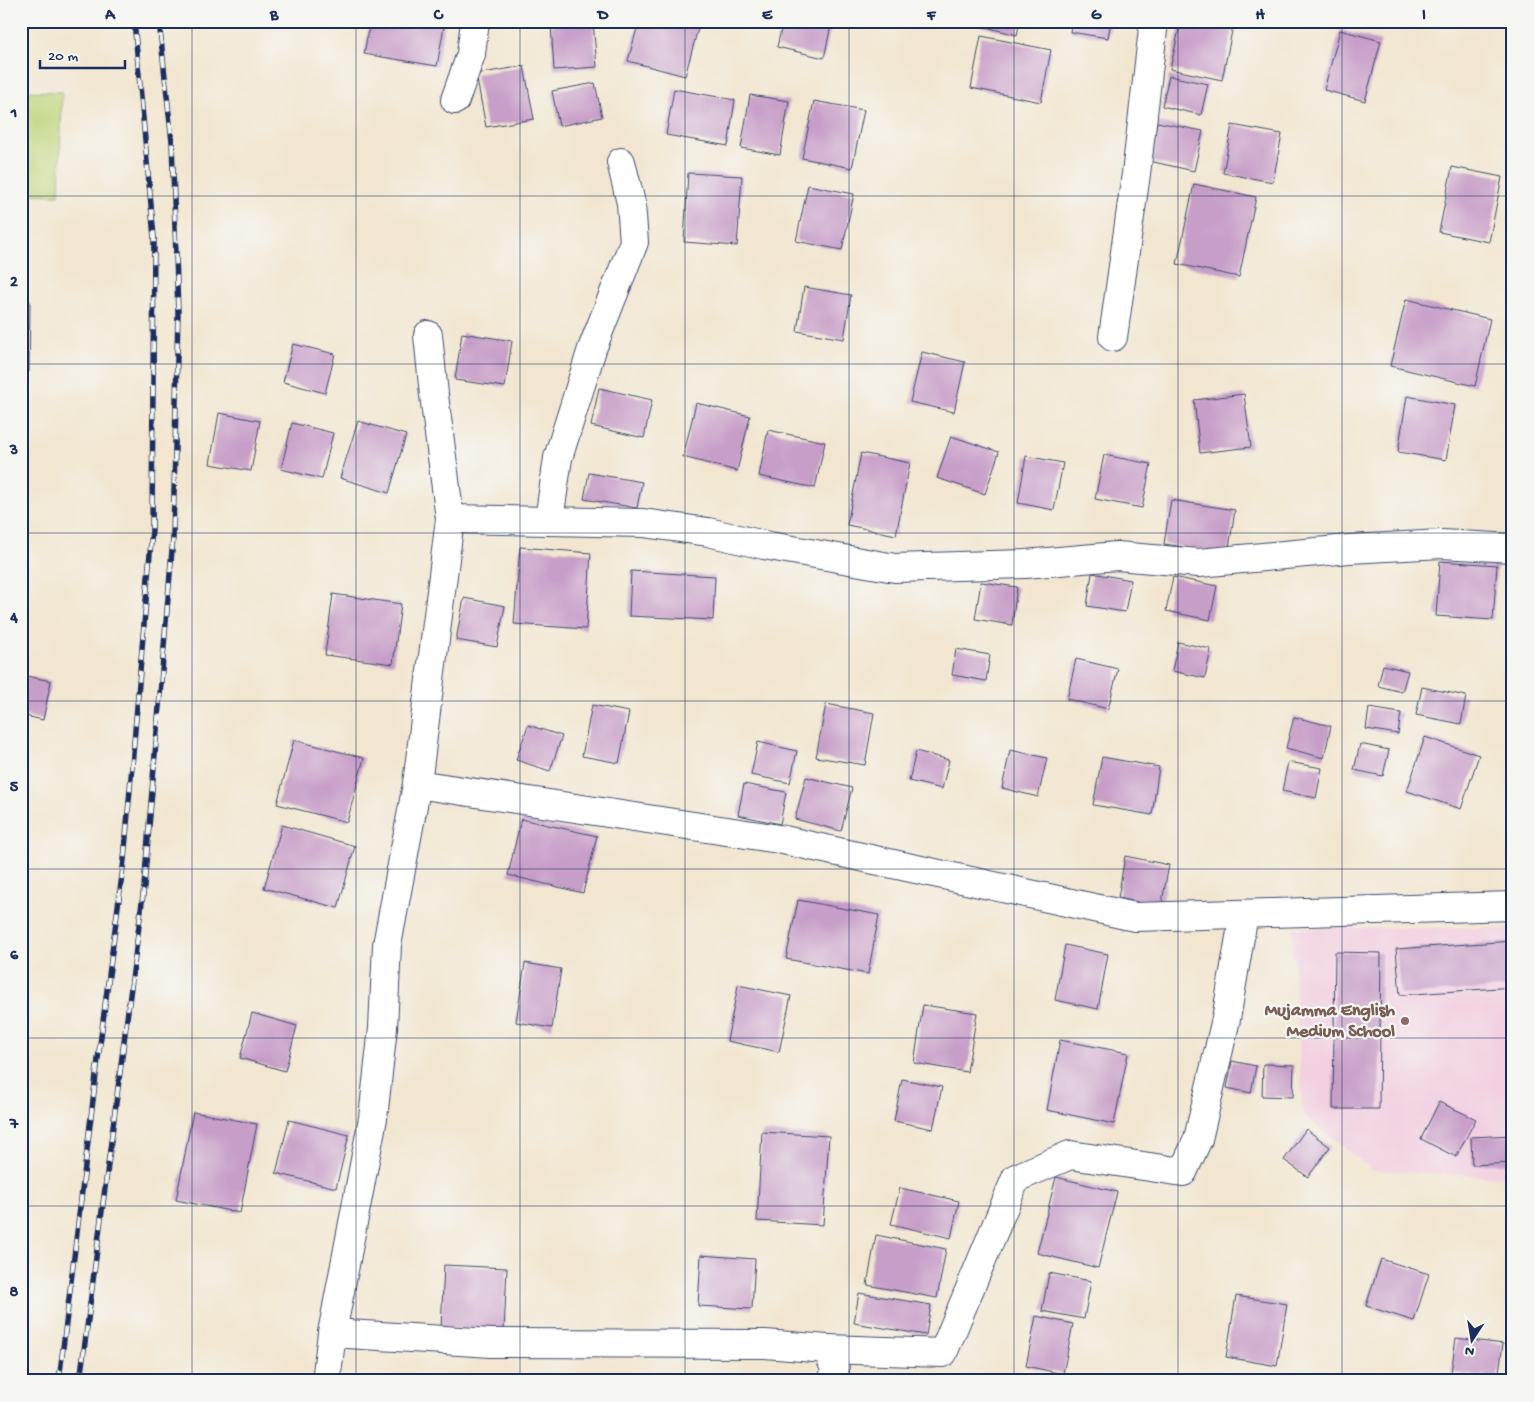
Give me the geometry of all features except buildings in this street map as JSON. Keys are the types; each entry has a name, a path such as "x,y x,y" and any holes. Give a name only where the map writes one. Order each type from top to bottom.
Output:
{"street":[{"path":"455,100 472,54 475,21"},
{"path":"1113,337 1136,174 1154,21"},
{"path":"549,520 558,458 592,349 634,242 632,203 621,162"},
{"path":"326,1381 332,1334 373,1118 383,1028 387,945 417,784 450,519 428,335"},
{"path":"450,519 643,523 708,532 781,548 895,568 1025,564 1117,556 1199,563 1349,549 1442,544 1513,548"},
{"path":"417,784 780,838 1135,917 1513,906"},
{"path":"332,1334 490,1343 765,1344 827,1349 944,1353 1016,1178 1070,1155 1183,1172 1198,1139 1226,1019 1244,914"},
{"path":"827,1349 835,1369 833,1381"}],"shaded area":[{"name":"Mujamma English Medium School","path":"1292,928 1513,928 1513,1178 1372,1170 1303,1114"}],"green space":[{"path":"21,91 62,92 59,195 21,194"}],"railway":[{"path":"59,1381 124,860 152,530 154,237 134,21"},
{"path":"80,1381 144,887 173,538 178,312 172,142 159,21"}],"place":[{"name":"Mujamma English Medium School","path":"1405,1021"}]}
